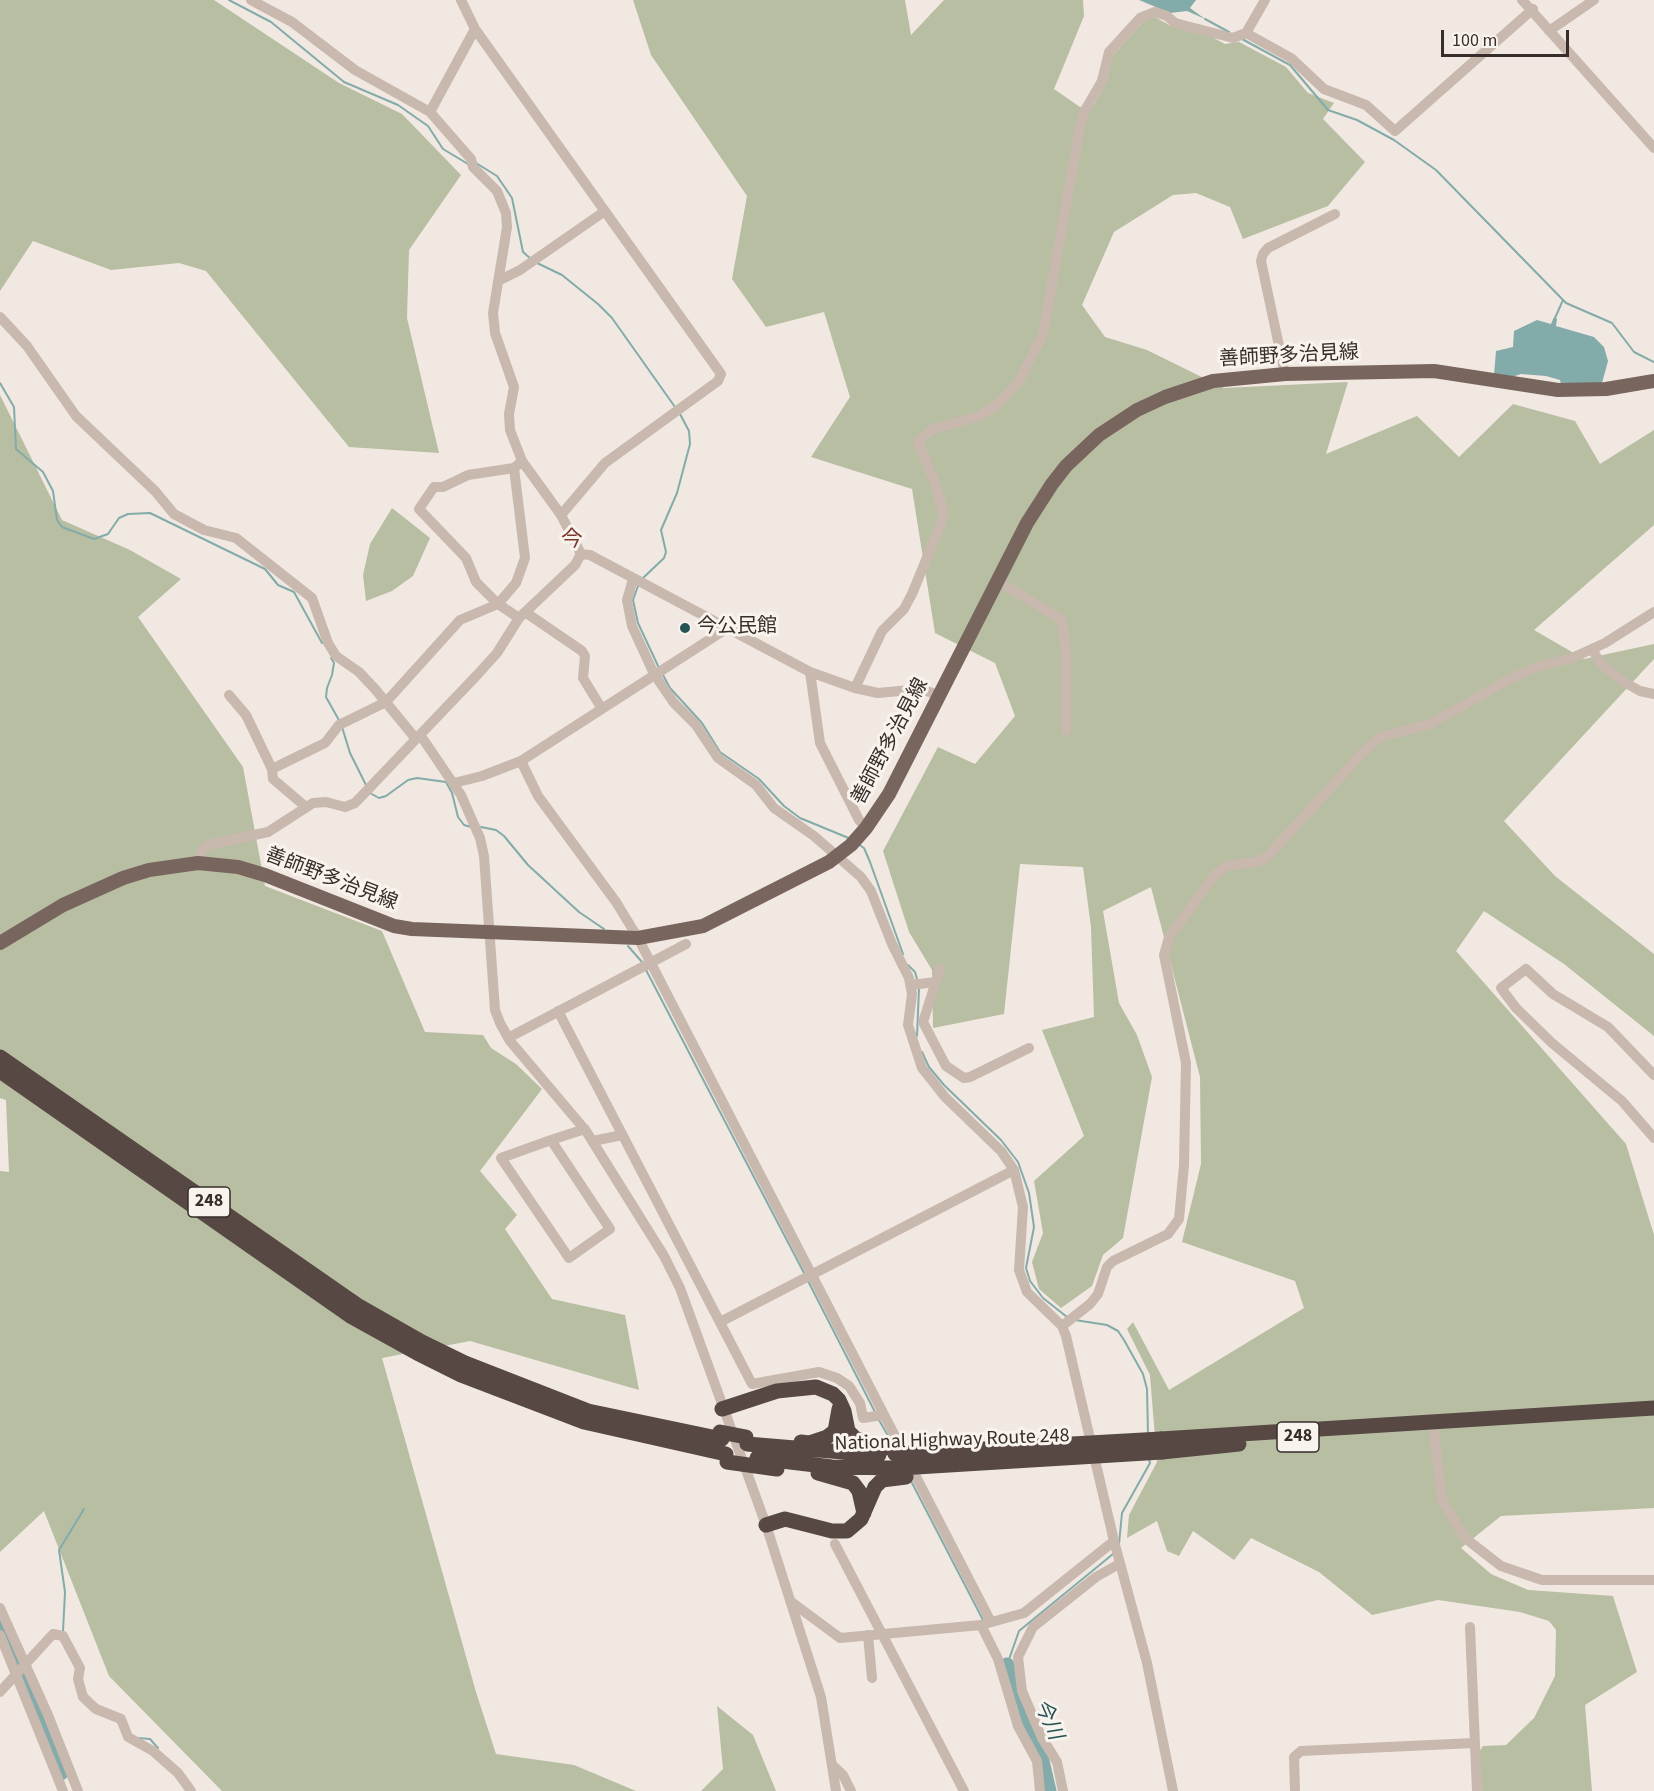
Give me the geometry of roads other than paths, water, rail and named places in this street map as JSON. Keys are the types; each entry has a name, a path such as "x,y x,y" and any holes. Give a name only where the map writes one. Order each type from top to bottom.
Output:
{"highway":[{"name":"National Highway Route 248","path":"0,1057 357,1305 465,1363 598,1413 757,1458 832,1467 898,1462 918,1453 1162,1445 1654,1408"},
{"name":"National Highway Route 248","path":"0,1071 352,1317 417,1353 471,1379 584,1422 721,1448 746,1440 960,1473 1162,1445"},
{"path":"722,1409 756,1396 796,1388 816,1387 833,1394 839,1400 844,1410 848,1431 855,1438 898,1462 874,1487 864,1513 848,1532 831,1531 784,1519 766,1525"},
{"path":"746,1440 809,1443 827,1437 835,1431 838,1422 839,1400"},
{"path":"721,1448 777,1469 832,1475 853,1483 859,1491 864,1513"}],"main road":[{"name":"善師野多治見線","path":"0,943 63,905 123,878 149,870 198,863 238,867 265,875 394,926 638,938 685,931 712,923 837,857 859,837 889,794 1027,523 1052,484 1066,466 1099,435 1137,410 1213,381 1286,374 1434,371 1558,390 1606,389 1654,381"}],"street":[{"path":"251,0 292,22 355,70 430,112 496,191 506,213 506,243 495,294 495,333 514,387 508,414 518,465 520,535 525,558 516,583 498,604 460,620 386,702 339,725 325,743 272,769"},
{"path":"462,0 475,29 721,374 718,381 605,463 561,515"},
{"path":"1240,35 1265,0"},
{"path":"1522,0 1533,9 1549,31 1654,148"},
{"path":"1549,31 1594,0"},
{"path":"855,688 882,631 904,609 912,594 942,521 943,512 936,485 918,442 932,430 979,416 998,404 1019,381 1043,334 1084,112 1102,81 1109,52 1140,18 1155,12 1167,16 1175,23 1240,35 1291,58 1324,89 1336,96 1366,105 1395,131 1533,9"},
{"path":"430,112 475,29"},
{"path":"498,281 533,261 605,211"},
{"path":"1286,374 1261,261 1268,248 1335,214"},
{"path":"0,317 27,346 76,416 154,490 174,514 204,530 237,538 312,598 328,643 336,656 359,672 418,737 454,783 480,838 484,856 487,931 495,1010 508,1038 593,1141 659,1247 680,1288 766,1525 821,1697 836,1791"},
{"path":"518,465 561,515 581,554"},
{"path":"518,465 468,475 443,487 434,487 419,509 466,558 476,582 498,604 522,615 582,651 585,656 583,678 602,709"},
{"path":"581,554 590,555 810,672 855,688 891,693 921,689 938,695"},
{"path":"198,863 203,848 211,844 268,832 306,807 319,803 345,807 355,803 497,653 522,615 575,565 581,554"},
{"path":"633,579 627,600 632,626 674,703 696,725 718,758 756,785 774,808 814,836 861,877 871,891 916,984 908,1021 913,1047 933,1083 1001,1151 1014,1170 1023,1207 1018,1259 1022,1278 1027,1292 1037,1303 1065,1324 1113,1540 1146,1663 1173,1791"},
{"path":"998,581 1062,620 1066,652 1066,731"},
{"path":"1065,1324 1098,1294 1107,1267 1113,1261 1168,1234 1179,1219 1184,1165 1186,1063 1164,956 1169,938 1214,876 1226,866 1256,862 1266,858 1365,750 1380,737 1431,724 1510,679 1592,649 1654,612"},
{"path":"454,783 482,776 521,761 726,629"},
{"path":"1592,649 1601,664 1624,682 1640,691 1654,694"},
{"path":"810,672 820,743 859,820 859,837"},
{"path":"229,695 250,723 272,769 273,779 306,807"},
{"path":"521,761 538,796 616,902 638,938 649,964 883,1415 986,1623 1018,1726 1037,1761 1040,1791"},
{"path":"508,1038 686,944"},
{"path":"940,969 923,1022 930,1040 946,1066 964,1078 1029,1048"},
{"path":"1654,1075 1608,1027 1553,994 1526,969 1501,988 1516,1008 1552,1043 1622,1101 1654,1138"},
{"path":"916,984 936,982"},
{"path":"558,1011 752,1384 819,1372 837,1378 849,1386 860,1403 863,1418 883,1415"},
{"path":"908,1021 923,1022"},
{"path":"551,1140 610,1229 569,1258 501,1158 551,1140 585,1129"},
{"path":"593,1141 622,1135"},
{"path":"720,1322 1014,1170"},
{"path":"1433,1423 1442,1500 1465,1538 1501,1566 1542,1580 1654,1580"},
{"path":"790,1601 840,1638 986,1623 1024,1613 1113,1540"},
{"path":"835,1544 964,1791"},
{"path":"1063,1791 1057,1762 1042,1737 1022,1691 1018,1657 1024,1640 1033,1627 1118,1559"},
{"path":"0,1608 78,1791"},
{"path":"1470,1627 1477,1791"},
{"path":"0,1692 53,1634 63,1636 80,1668 78,1679 83,1697 96,1709 121,1719 128,1737 153,1751 178,1773 191,1791"},
{"path":"0,1635 63,1791"},
{"path":"868,1635 872,1678"},
{"path":"1295,1791 1294,1757 1301,1751 1474,1743"},
{"path":"832,1765 843,1775 851,1791"}],"water":[{"path":"1139,0 1196,0 1190,8 1205,19 1187,11 1170,13"},
{"path":"1554,317 1557,319 1556,326 1594,337 1604,347 1608,361 1602,383 1561,384 1560,380 1546,376 1521,374 1509,378 1494,375 1496,351 1513,347 1514,331 1537,320 1551,324"}],"waterway":[{"path":"229,0 271,22 344,82 398,105 428,126 443,149 468,164"},
{"path":"1205,19 1229,32"},
{"path":"1242,39 1290,65 1328,110 1357,120 1394,140 1436,170 1566,303 1612,323 1634,352 1654,362"},
{"path":"476,163 497,176 512,198 523,252 531,259"},
{"path":"535,262 562,275 612,318 675,407"},
{"path":"1555,318 1563,300"},
{"path":"0,383 14,407 16,449 43,472 53,491 57,520 62,527 94,539 108,534 119,518 128,514 150,513 265,569 278,585 294,592 322,643"},
{"path":"642,579 664,558 666,552 661,530 677,493 690,444 689,431 680,414"},
{"path":"639,583 633,600 638,623 659,668"},
{"path":"331,658 334,663 326,697 340,722"},
{"path":"663,675 670,688 702,723 720,752 759,779 784,806 800,818 851,839"},
{"path":"342,727 350,753 366,785"},
{"path":"370,793 379,798 386,796 408,780 417,778 446,782 452,793 458,817 464,825 471,827"},
{"path":"481,827 496,830 504,836 528,865 579,912 604,929"},
{"path":"858,844 864,848 870,862 903,954"},
{"path":"628,946 642,962"},
{"path":"908,965 915,972 917,979"},
{"path":"646,970 804,1273"},
{"path":"917,1036 919,988"},
{"path":"922,1052 929,1067 944,1085 1001,1140 1018,1162 1029,1193 1034,1227 1026,1268 1030,1281 1043,1298 1067,1317"},
{"path":"808,1281 875,1412"},
{"path":"1075,1320 1107,1325 1118,1331 1124,1340 1143,1374 1147,1389 1148,1435"},
{"path":"879,1420 891,1441"},
{"path":"1119,1544 1122,1513 1150,1463 1149,1459"},
{"path":"911,1481 983,1620"},
{"path":"63,1631 65,1592 59,1550 84,1509"},
{"path":"1007,1665 1019,1631 1113,1554"},
{"path":"0,1620 61,1773"},
{"name":"今川","path":"1007,1665 1011,1688 1042,1761 1049,1791"},
{"path":"138,1738 150,1739 158,1748"}],"place":[{"name":"今公民館","path":"685,628"}],"district":[{"name":"今","path":"572,541"}]}
